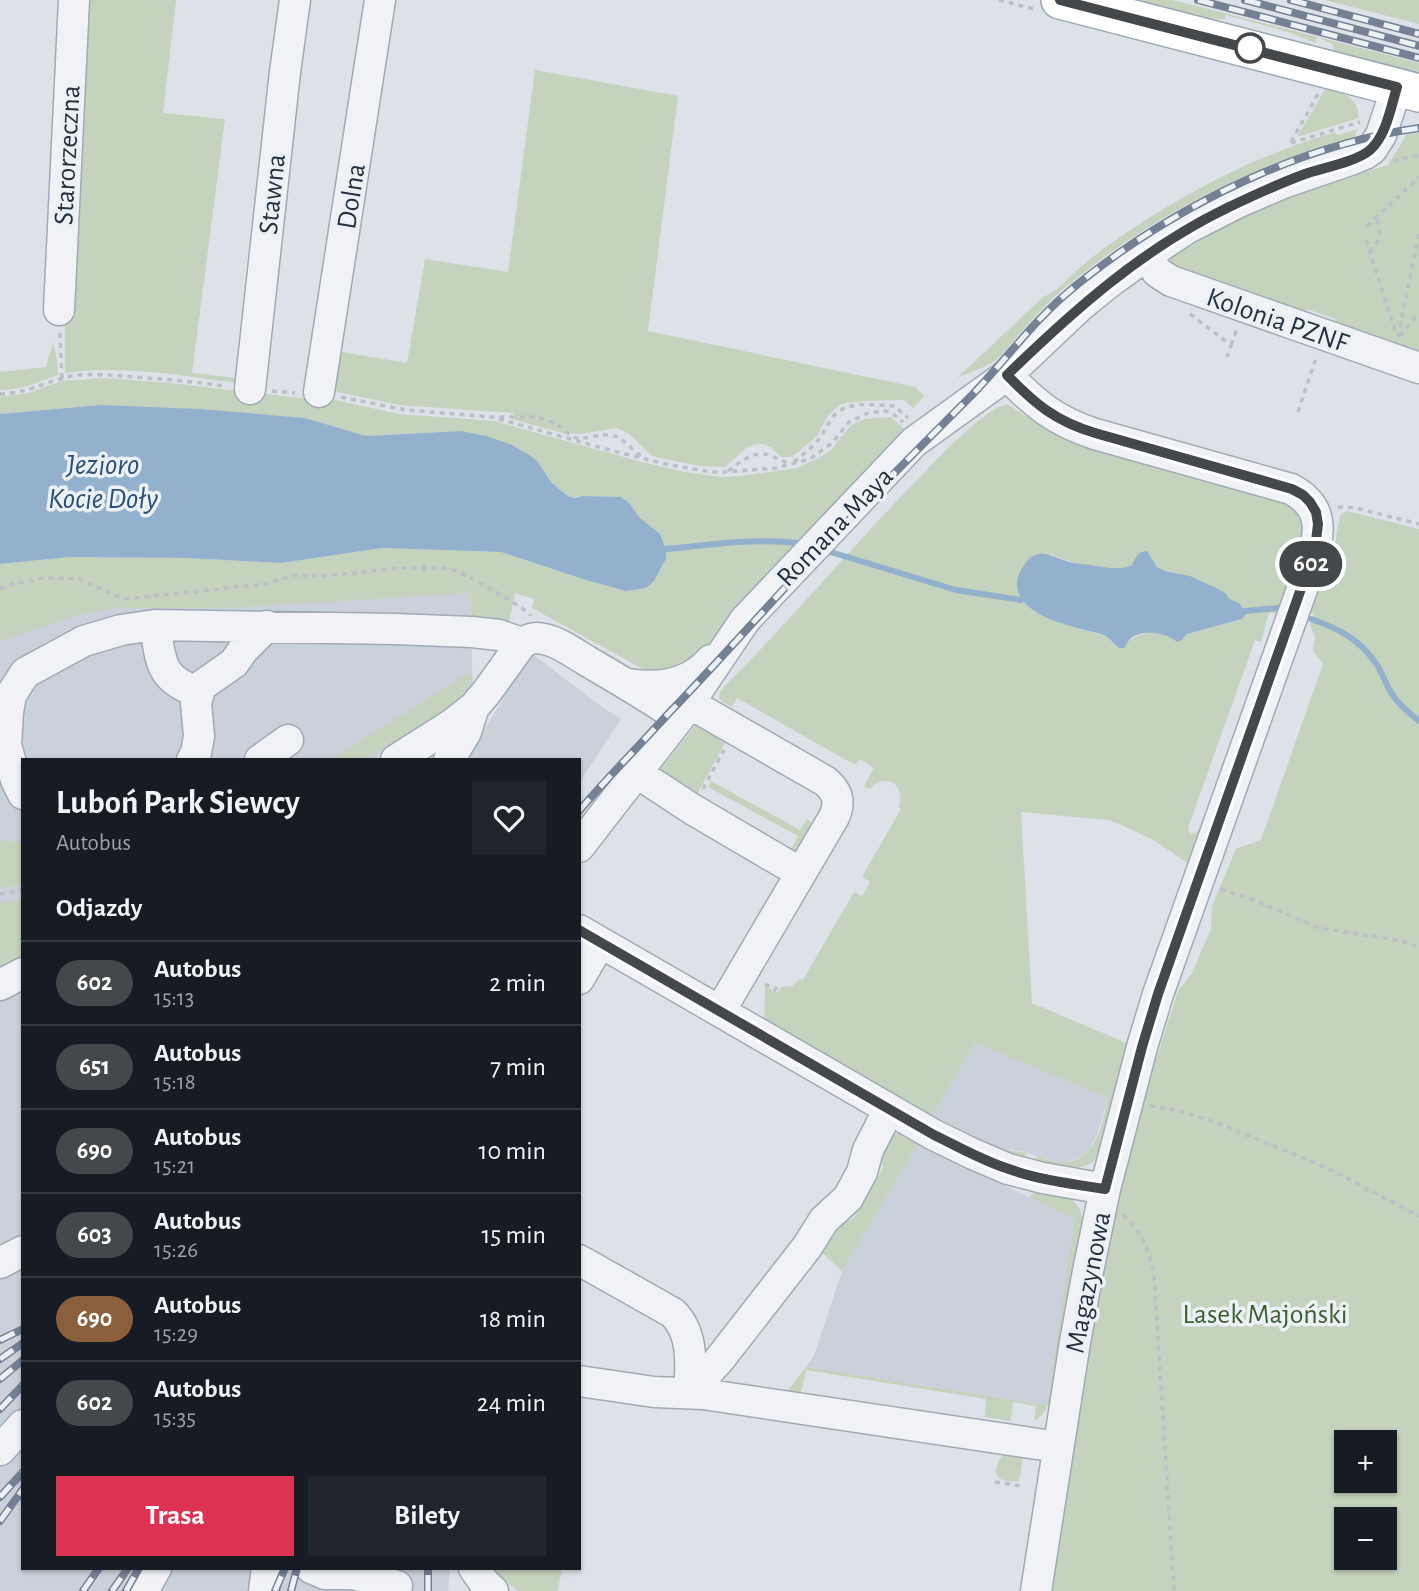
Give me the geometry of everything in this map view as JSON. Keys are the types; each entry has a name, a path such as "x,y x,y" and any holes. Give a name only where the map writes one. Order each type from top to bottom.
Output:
{"main road":[{"path":"1060,0 1408,90"}],"street":[{"name":"Starorzeczna","path":"59,310 74,0"},
{"name":"Stawna","path":"250,389 295,0"},
{"name":"Dolna","path":"319,392 380,0"},
{"name":"Romana Maya","path":"581,844 760,610 873,495 1080,306 1147,254 1186,229 1295,178 1365,154 1372,149 1408,90"},
{"name":"Kolonia PZNF","path":"1147,254 1157,272 1171,281 1419,368"},
{"path":"1002,379 1066,424 1292,489 1303,495 1316,512"},
{"name":"Magazynowa","path":"1036,1591 1081,1306 1103,1198 1127,1103 1158,994 1312,561 1317,537 1316,512"},
{"path":"627,684 671,684 693,675 760,610"},
{"path":"155,625 161,659 167,673 185,687 198,692"},
{"path":"21,790 6,745 11,695 9,691 25,673 84,641 121,630 155,625 394,629 472,632 561,646 627,684 688,706 735,729 832,787 838,801 837,809 819,820 801,873 720,1011"},
{"path":"194,758 199,736 196,703 201,686 234,663 267,626"},
{"path":"399,758 474,707 530,640"},
{"path":"450,758 470,722 474,707"},
{"path":"263,758 288,740"},
{"path":"637,773 692,809 801,873"},
{"path":"581,971 590,936 963,1150 1008,1169 1103,1198"},
{"path":"0,985 21,974"},
{"path":"689,1393 727,1350 807,1247 824,1220 848,1198 862,1172 871,1143 889,1109"},
{"path":"0,1263 21,1252"},
{"path":"581,1261 673,1313 680,1321 688,1342 689,1393"},
{"path":"581,1381 654,1392 689,1393 1058,1447"},
{"path":"0,1450 21,1427"},
{"path":"143,1591 155,1570"},
{"path":"264,1591 267,1570"},
{"path":"316,1570 325,1574 353,1574 398,1582"},
{"path":"475,1570 494,1591"}],"path":[{"path":"1318,95 1291,143 1362,122 1364,116"},
{"path":"1390,161 1419,155"},
{"path":"1367,226 1419,177"},
{"path":"1368,251 1379,237 1376,217"},
{"path":"1398,340 1419,234"},
{"path":"1366,240 1398,340"},
{"path":"59,310 62,378"},
{"path":"1187,311 1231,345 1227,357"},
{"path":"1398,340 1419,313"},
{"path":"1298,412 1318,354"},
{"path":"0,394 28,390 62,378 103,375 287,393 319,392 406,411 537,417 555,423 579,439 601,435 620,438 643,458"},
{"path":"726,472 752,455 760,454 784,463 793,463 820,438 833,417 846,408 894,405 907,417"},
{"path":"492,417 643,458 686,468 726,472 776,468 810,459 832,443 849,422 858,416 878,412 892,413"},
{"path":"1316,512 1348,507 1419,524"},
{"path":"0,589 43,578 79,579 124,599 265,584 294,575 322,576 401,568 443,568 457,571 530,612 530,640"},
{"path":"702,791 719,764 735,729"},
{"path":"1199,882 1246,897 1319,929 1402,941 1419,947"},
{"path":"0,894 21,890"},
{"path":"763,983 775,990 778,985"},
{"path":"1127,1103 1176,1110 1217,1123 1325,1167 1419,1216"},
{"path":"1103,1198 1135,1226 1147,1248 1154,1274 1174,1591"},
{"path":"995,1482 1021,1486"}],"shaded area":[{"path":"470,593 473,694 377,758 21,758 21,958 0,970 0,634 117,608"},
{"path":"534,655 621,719 581,780 581,758 467,758 514,681"},
{"path":"21,988 21,1570 450,1570 448,1591 0,1591 0,999"},
{"path":"975,1043 1108,1098 1089,1151 1079,1158 1063,1163 980,1144 932,1117"},
{"path":"921,1139 1013,1190 1076,1218 1047,1405 806,1367 814,1356 842,1271"}],"green space":[{"path":"80,0 176,0 163,113 225,119 192,373 247,379 246,384 133,371 65,373 65,310"},
{"path":"1108,0 1173,0 1419,63 1419,76 1337,53 1333,49 1334,45 1317,37 1315,43 1288,32 1226,15 1225,19 1189,20"},
{"path":"1325,0 1419,0 1419,24"},
{"path":"535,70 678,96 648,331 915,387 924,396 913,408 904,400 840,405 829,414 817,436 792,457 781,457 771,447 760,443 746,448 725,467 700,466 656,457 629,434 617,428 566,434 515,420 513,413 399,405 328,390 336,351 407,363 425,259 508,272"},
{"path":"1326,88 1344,94 1353,101 1359,118 1297,137"},
{"path":"1358,129 1354,137 1279,162 1207,194 1138,234 1060,292 996,360 957,378 1043,297 1057,289 1109,244 1139,224 1191,193 1272,154 1329,134 1338,135"},
{"path":"1419,132 1419,359 1333,328 1335,319 1307,309 1303,319 1170,265 1171,256 1241,219 1316,187 1388,165 1407,134"},
{"path":"53,342 58,375 23,387 0,390 0,372 46,367"},
{"path":"104,378 300,398 317,396 399,414 494,421 642,462 721,477 797,468 831,450 851,425 865,419 891,417 911,436 687,669 648,671 641,668 532,608 534,599 515,593 508,628 472,625 470,593 227,608 117,608 81,614 0,641 0,564 70,557 187,558 281,563 382,548 501,552 586,580 661,570 666,559 666,549 660,535 640,518 630,504 602,496 570,497 552,483 546,473 460,431 366,436 305,418 100,405 0,414 0,397 28,393 62,381"},
{"path":"1007,404 1053,434 1085,447 1278,496 1299,515 1303,533 1300,556 1286,598 1281,601 1277,613 1269,613 1261,642 1255,640 1189,825 1191,834 1202,830 1192,866 1155,841 1108,820 1021,812 1032,1003 1131,1045 1100,1156 1077,1168 1035,1165 1037,1156 1062,1162 1076,1160 1084,1155 1096,1139 1108,1098 975,1043 932,1117 764,1022 765,986 777,993 781,987 792,986 800,979 803,980 854,892 862,896 870,882 862,877 901,809 900,792 888,781 882,781 870,789 864,786 874,768 860,759 855,765 737,698 732,707 719,698 726,685 943,454 987,414","holes":["1050,554 1091,567 1113,569 1132,565 1136,556 1150,555 1157,567 1225,593 1239,603 1242,619 1187,634 1182,640 1164,634 1142,634 1119,648 1107,637 1034,612 1021,600"]},
{"name":"Lasek Majoński","path":"1347,511 1419,529 1419,1591 1050,1591 1085,1369 1109,1239 1142,1103 1178,991 1192,973 1211,929 1212,906 1236,849 1261,840 1323,664 1313,651 1315,636 1310,625 1314,614 1306,610 1319,586 1335,544 1340,515"},
{"path":"472,671 468,689 439,714 368,758 333,758"},
{"path":"697,723 729,736 695,798 659,772"},
{"path":"711,781 800,830 807,819 813,824 802,850 790,851 798,836 708,787"},
{"path":"0,841 21,842 21,885 0,888"},
{"path":"21,899 21,958 0,969 0,903"},
{"path":"933,1117 994,1148 1026,1153 1024,1162 994,1152"},
{"path":"897,1133 921,1139 842,1271 819,1250 836,1226 852,1219 857,1213 883,1168 879,1154 888,1138"},
{"path":"1036,1191 1061,1195 1074,1202 1079,1207 1083,1225 1049,1405 1038,1418 1034,1421 1036,1406 1013,1402 1011,1421 985,1417 986,1399 806,1370 798,1396 780,1400 806,1367 1047,1405 1075,1219 1029,1197"},
{"path":"1006,1453 1023,1456 1019,1482 1003,1480 996,1473 998,1462"},
{"path":"494,1570 562,1570 558,1591 518,1591"}],"water":[{"name":"Jezioro Kocie Doły","path":"100,405 200,409 305,418 366,436 460,431 486,436 510,444 528,454 537,461 552,483 570,497 621,497 640,518 660,534 666,549 666,559 654,581 646,588 626,591 501,552 382,548 281,563 187,558 70,557 0,564 0,414"},
{"path":"1147,551 1157,567 1190,576 1216,588 1239,603 1246,614 1242,619 1187,634 1177,642 1167,636 1142,633 1131,638 1124,648 1119,648 1104,635 1058,622 1035,612 1018,592 1020,572 1032,557 1038,554 1074,563 1117,568 1132,565 1141,552"}],"waterway":[{"path":"666,549 752,541 804,544"},
{"path":"824,550 956,590 1021,600"},
{"path":"1245,611 1278,608"},
{"path":"1311,619 1340,631 1364,649 1377,665 1395,698 1419,721"}],"railway":[{"path":"1198,0 1419,58"},
{"path":"1245,0 1419,46"},
{"path":"1291,0 1419,34"},
{"path":"581,809 808,563 972,395 1041,318 1079,283 1153,231 1262,173 1340,145 1419,128"},
{"path":"0,1340 21,1330"},
{"path":"0,1359 21,1344"},
{"path":"0,1379 21,1362"},
{"path":"0,1409 21,1387"},
{"path":"0,1497 21,1474"},
{"path":"0,1521 21,1492"},
{"path":"83,1591 98,1570"},
{"path":"112,1591 127,1570"},
{"path":"126,1591 138,1570"},
{"path":"275,1591 284,1570"},
{"path":"291,1591 296,1570"},
{"path":"428,1570 428,1591"}],"bus line":[{"name":"602","path":"581,931 934,1135 1008,1169 1105,1189 1149,1022 1312,561 1318,524 1316,512 1310,502 1292,489 1066,424 1036,404 1007,375 1080,306 1147,254 1186,229 1283,183 1353,159 1372,149 1381,135 1397,87 1060,0"}]}
